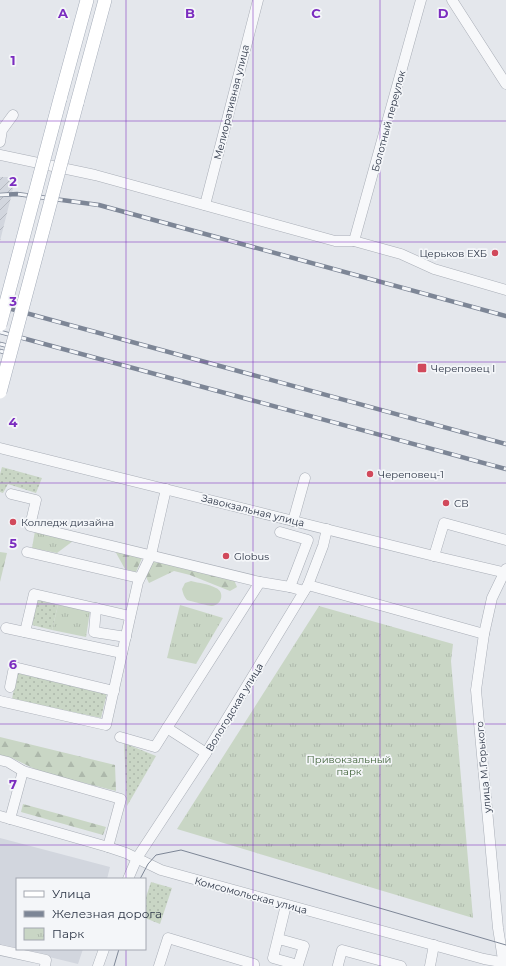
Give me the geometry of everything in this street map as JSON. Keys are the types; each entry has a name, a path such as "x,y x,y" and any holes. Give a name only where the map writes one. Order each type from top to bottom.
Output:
{"main road":[{"path":"0,325 87,0"},
{"path":"0,392 105,0"}],"street":[{"name":"Мелиоративная улица","path":"205,205 258,0"},
{"name":"Болотный переулок","path":"354,241 421,0"},
{"path":"452,0 506,84"},
{"path":"0,142 2,130 14,115"},
{"path":"0,154 96,175 335,241 354,241 401,254 434,269 506,290"},
{"name":"Завокзальная улица","path":"0,448 434,556 506,572"},
{"path":"293,521 305,478"},
{"path":"0,701 106,725 139,578 151,555 166,489"},
{"path":"11,494 36,500 30,526 260,582 306,588 484,634"},
{"path":"434,556 444,522 506,540"},
{"name":"Вологодская улица","path":"128,878 137,858 206,753 306,588 323,546 327,529"},
{"path":"280,532 308,540 290,587"},
{"path":"27,552 139,578"},
{"name":"улица М.Горького","path":"505,964 498,928 476,690 484,634 494,593 506,572"},
{"path":"120,737 155,747 260,582"},
{"path":"25,632 34,594 130,616"},
{"path":"96,608 94,632 126,637"},
{"path":"6,628 122,653"},
{"path":"10,688 14,667 114,691"},
{"path":"167,728 206,753"},
{"path":"0,760 8,762 23,771 121,799 108,846"},
{"path":"5,818 23,771"},
{"name":"Комсомольская улица","path":"5,818 108,846 161,870 505,964"},
{"path":"279,939 286,904"},
{"path":"159,966 168,938 189,946 254,964 254,966"},
{"path":"430,966 434,945"},
{"path":"0,950 46,960 45,966"},
{"path":"98,966 104,950"},
{"path":"338,966 342,950 381,963 401,966"}],"shaded area":[{"path":"0,177 16,177 0,241"},
{"path":"0,838 110,867 107,878 16,878 16,949 0,945"},
{"path":"21,950 83,950 78,964"}],"green space":[{"path":"2,467 42,478 36,493 8,484 3,493 0,492 0,474"},
{"path":"35,531 73,541 57,553 32,548"},
{"path":"115,551 142,558 136,572 125,569"},
{"path":"0,552 7,553 0,582"},
{"path":"152,562 167,563 234,580 237,587 230,591 190,575 174,571 149,583 145,575"},
{"path":"191,581 219,590 221,592 220,601 212,606 187,600 182,589 185,583"},
{"path":"37,600 58,605 52,630 32,625"},
{"path":"58,605 90,611 86,637 52,630"},
{"path":"180,605 223,618 196,664 167,658"},
{"name":"Привокзальный парк","path":"319,606 453,644 451,661 473,918 177,829"},
{"path":"17,673 107,693 101,718 12,699"},
{"path":"0,737 115,765 116,791 41,772 12,758 0,756"},
{"path":"124,743 156,756 127,806"},
{"path":"23,804 106,827 103,835 21,812"},
{"path":"151,882 172,888 160,924 146,918 146,897"}],"tram line":[{"path":"141,878 148,864 156,855 181,850 506,945"},
{"path":"114,966 119,950"}],"railway":[{"path":"0,195 17,194 99,205 506,316"},
{"path":"0,306 506,444"},
{"path":"0,332 506,469"},
{"path":"0,344 8,346"},
{"path":"0,351 7,353"}],"place":[{"name":"Церьков ЕХБ","path":"495,253"},
{"name":"Череповец I","path":"422,368"},
{"name":"Череповец-1","path":"370,474"},
{"name":"СВ","path":"446,503"},
{"name":"Колледж дизайна","path":"13,522"},
{"name":"Globus","path":"226,556"}]}
